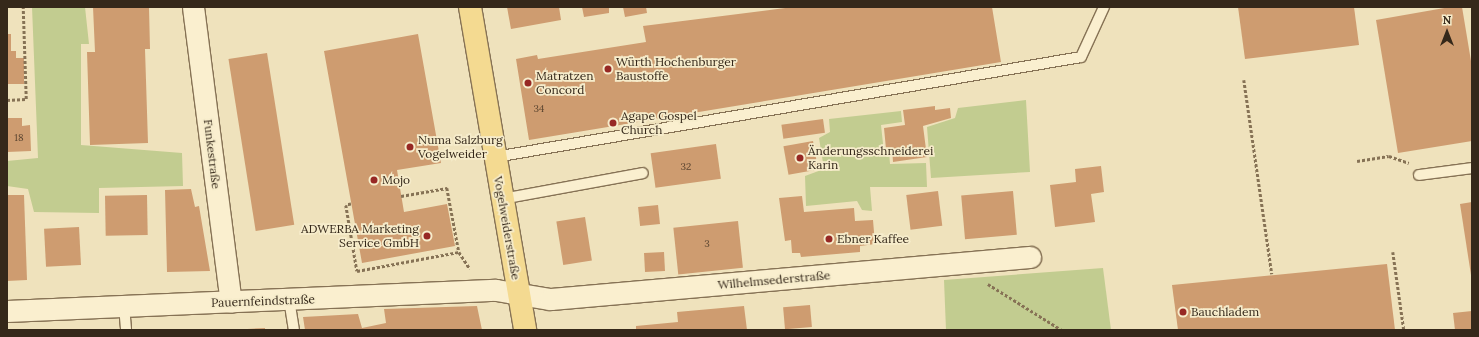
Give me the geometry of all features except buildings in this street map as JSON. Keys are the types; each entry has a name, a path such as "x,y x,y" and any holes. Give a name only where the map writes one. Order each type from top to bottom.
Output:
{"main road":[{"name":"Vogelweiderstraße","path":"470,7 525,330"}],"street":[{"name":"Funkestraße","path":"193,7 231,302"},
{"name":"Wilhelmsederstraße","path":"519,293 550,299 977,263 1030,257"},
{"name":"Pauernfeindstraße","path":"7,311 496,290 519,293"}],"lane":[{"path":"495,157 1081,57 1104,7"},
{"path":"1419,175 1472,168"},
{"path":"502,199 643,173"},
{"path":"289,299 294,330"},
{"path":"124,306 126,330"}],"path":[{"path":"7,100 26,99 23,7"},
{"path":"1244,80 1272,274"},
{"path":"1357,161 1389,156"},
{"path":"402,196 447,188 459,252 474,274"},
{"path":"351,204 346,205 357,271 459,252"},
{"path":"1393,252 1404,330"},
{"path":"977,263 980,278 1062,330"}],"green space":[{"path":"32,7 85,7 89,44 81,44 81,145 182,153 183,186 99,188 99,213 34,212 28,189 7,186 7,161 38,158"},
{"path":"1026,100 1030,172 931,178 927,127 955,118 958,108"},
{"path":"901,111 902,122 881,125 884,153 889,152 890,164 926,163 927,187 870,187 872,211 862,210 857,201 806,206 805,176 824,169 819,138 830,132 829,119"},
{"path":"1103,268 1111,330 946,330 944,280"}],"place":[{"name":"Würth Hochenburger Baustoffe","path":"608,69"},
{"name":"Matratzen Concord","path":"528,83"},
{"name":"Agape Gospel Church","path":"613,123"},
{"name":"Numa Salzburg Vogelweider","path":"410,147"},
{"name":"Änderungsschneiderei Karin","path":"800,158"},
{"name":"Mojo","path":"374,180"},
{"name":"ADWERBA Marketing Service GmbH","path":"427,236"},
{"name":"Ebner Kaffee","path":"829,239"},
{"name":"Bauchladem","path":"1183,312"}]}
